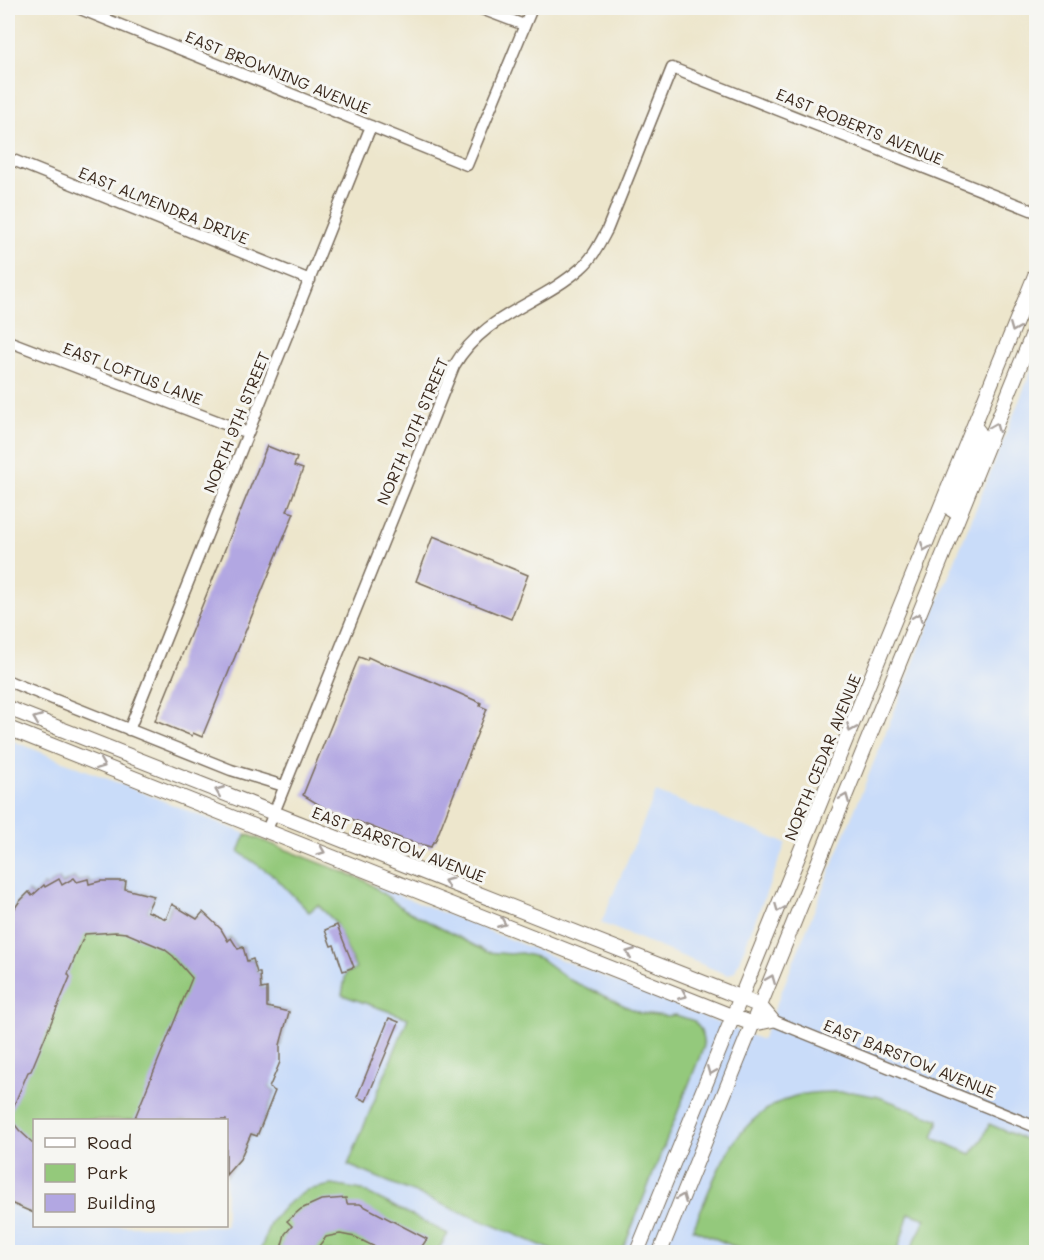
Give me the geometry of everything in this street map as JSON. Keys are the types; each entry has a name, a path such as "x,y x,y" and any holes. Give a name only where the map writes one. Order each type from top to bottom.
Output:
{"main road":[{"name":"NORTH CEDAR AVENUE","path":"638,1252 1036,273"},
{"path":"660,1252 1036,326"},
{"path":"934,579 945,526 979,441 979,432 974,426"},
{"name":"EAST BARSTOW AVENUE","path":"8,708 743,998 760,1006 772,1020"},
{"path":"8,728 734,1017 753,1024 772,1020"}],"street":[{"name":"EAST BROWNING AVENUE","path":"78,8 467,165 524,25"},
{"path":"479,8 524,25 532,8"},
{"name":"EAST ROBERTS AVENUE","path":"672,68 1036,212"},
{"name":"NORTH 10TH STREET","path":"267,830 454,366 464,350 489,325 582,268 594,253 607,230 672,68"},
{"name":"NORTH 9TH STREET","path":"129,730 371,126"},
{"name":"EAST ALMENDRA DRIVE","path":"8,158 309,280"},
{"name":"EAST LOFTUS LANE","path":"8,341 248,433"},
{"path":"8,681 231,770 284,786"},
{"name":"EAST BARSTOW AVENUE","path":"772,1020 1036,1127"}],"shaded area":[{"path":"1036,359 1036,1252 8,1252 8,739 762,1040"},
{"path":"656,792 786,843 735,971 728,975 601,923"}],"green space":[{"path":"246,834 366,881 404,909 487,952 521,953 540,958 570,980 640,1013 676,1015 694,1021 701,1030 704,1046 622,1252 557,1252 348,1165 408,1018 342,995 346,973 356,969 335,922 318,905 309,912 275,877 239,852"},
{"path":"74,878 77,882 88,879 90,884 101,881 126,881 125,889 154,896 147,911 165,919 172,904 197,919 203,912 227,940 231,938 238,948 243,947 247,960 253,959 257,973 260,973 261,989 267,988 267,1007 289,1012 269,1088 275,1091 257,1136 251,1134 240,1159 228,1174 228,1119 33,1119 33,1213 8,1202 8,915 29,892 33,896 44,885 46,887 59,879 62,884"},
{"path":"852,1092 879,1097 939,1120 933,1138 971,1154 983,1138 989,1124 1036,1144 1036,1252 909,1252 926,1219 909,1213 897,1252 747,1252 693,1229 719,1169 740,1134 754,1119 771,1106 799,1095"},
{"path":"332,1185 362,1190 448,1234 437,1252 260,1252 270,1223 286,1205 307,1190"}],"building":[{"path":"267,446 297,458 294,466 303,469 287,511 294,513 202,737 193,733 192,736 155,721"},
{"path":"433,536 528,575 511,619 416,581"},
{"path":"359,657 367,660 368,657 431,681 481,703 480,706 487,709 435,842 431,847 405,840 326,809 303,795"},
{"path":"74,878 77,882 88,879 89,884 101,881 126,881 125,889 154,896 147,911 166,919 172,904 197,919 203,912 221,929 228,941 231,938 238,949 243,947 247,961 253,959 257,973 260,973 261,989 267,988 267,1007 289,1012 280,1045 280,1062 269,1088 275,1091 257,1136 251,1134 240,1159 228,1173 228,1119 134,1119 192,978 164,949 126,933 85,934 68,974 70,977 31,1071 28,1072 9,1117 33,1143 33,1213 8,1202 8,918 29,892 32,896 44,885 45,887 59,879 62,885"},
{"path":"337,925 354,967 343,971 334,945 331,946 325,930"},
{"path":"389,1018 399,1022 366,1101 357,1097"},
{"path":"346,1198 347,1204 360,1204 427,1239 418,1252 385,1252 355,1237 340,1234 326,1237 314,1252 280,1252 285,1234 292,1226 287,1221 301,1209 321,1200"}]}
